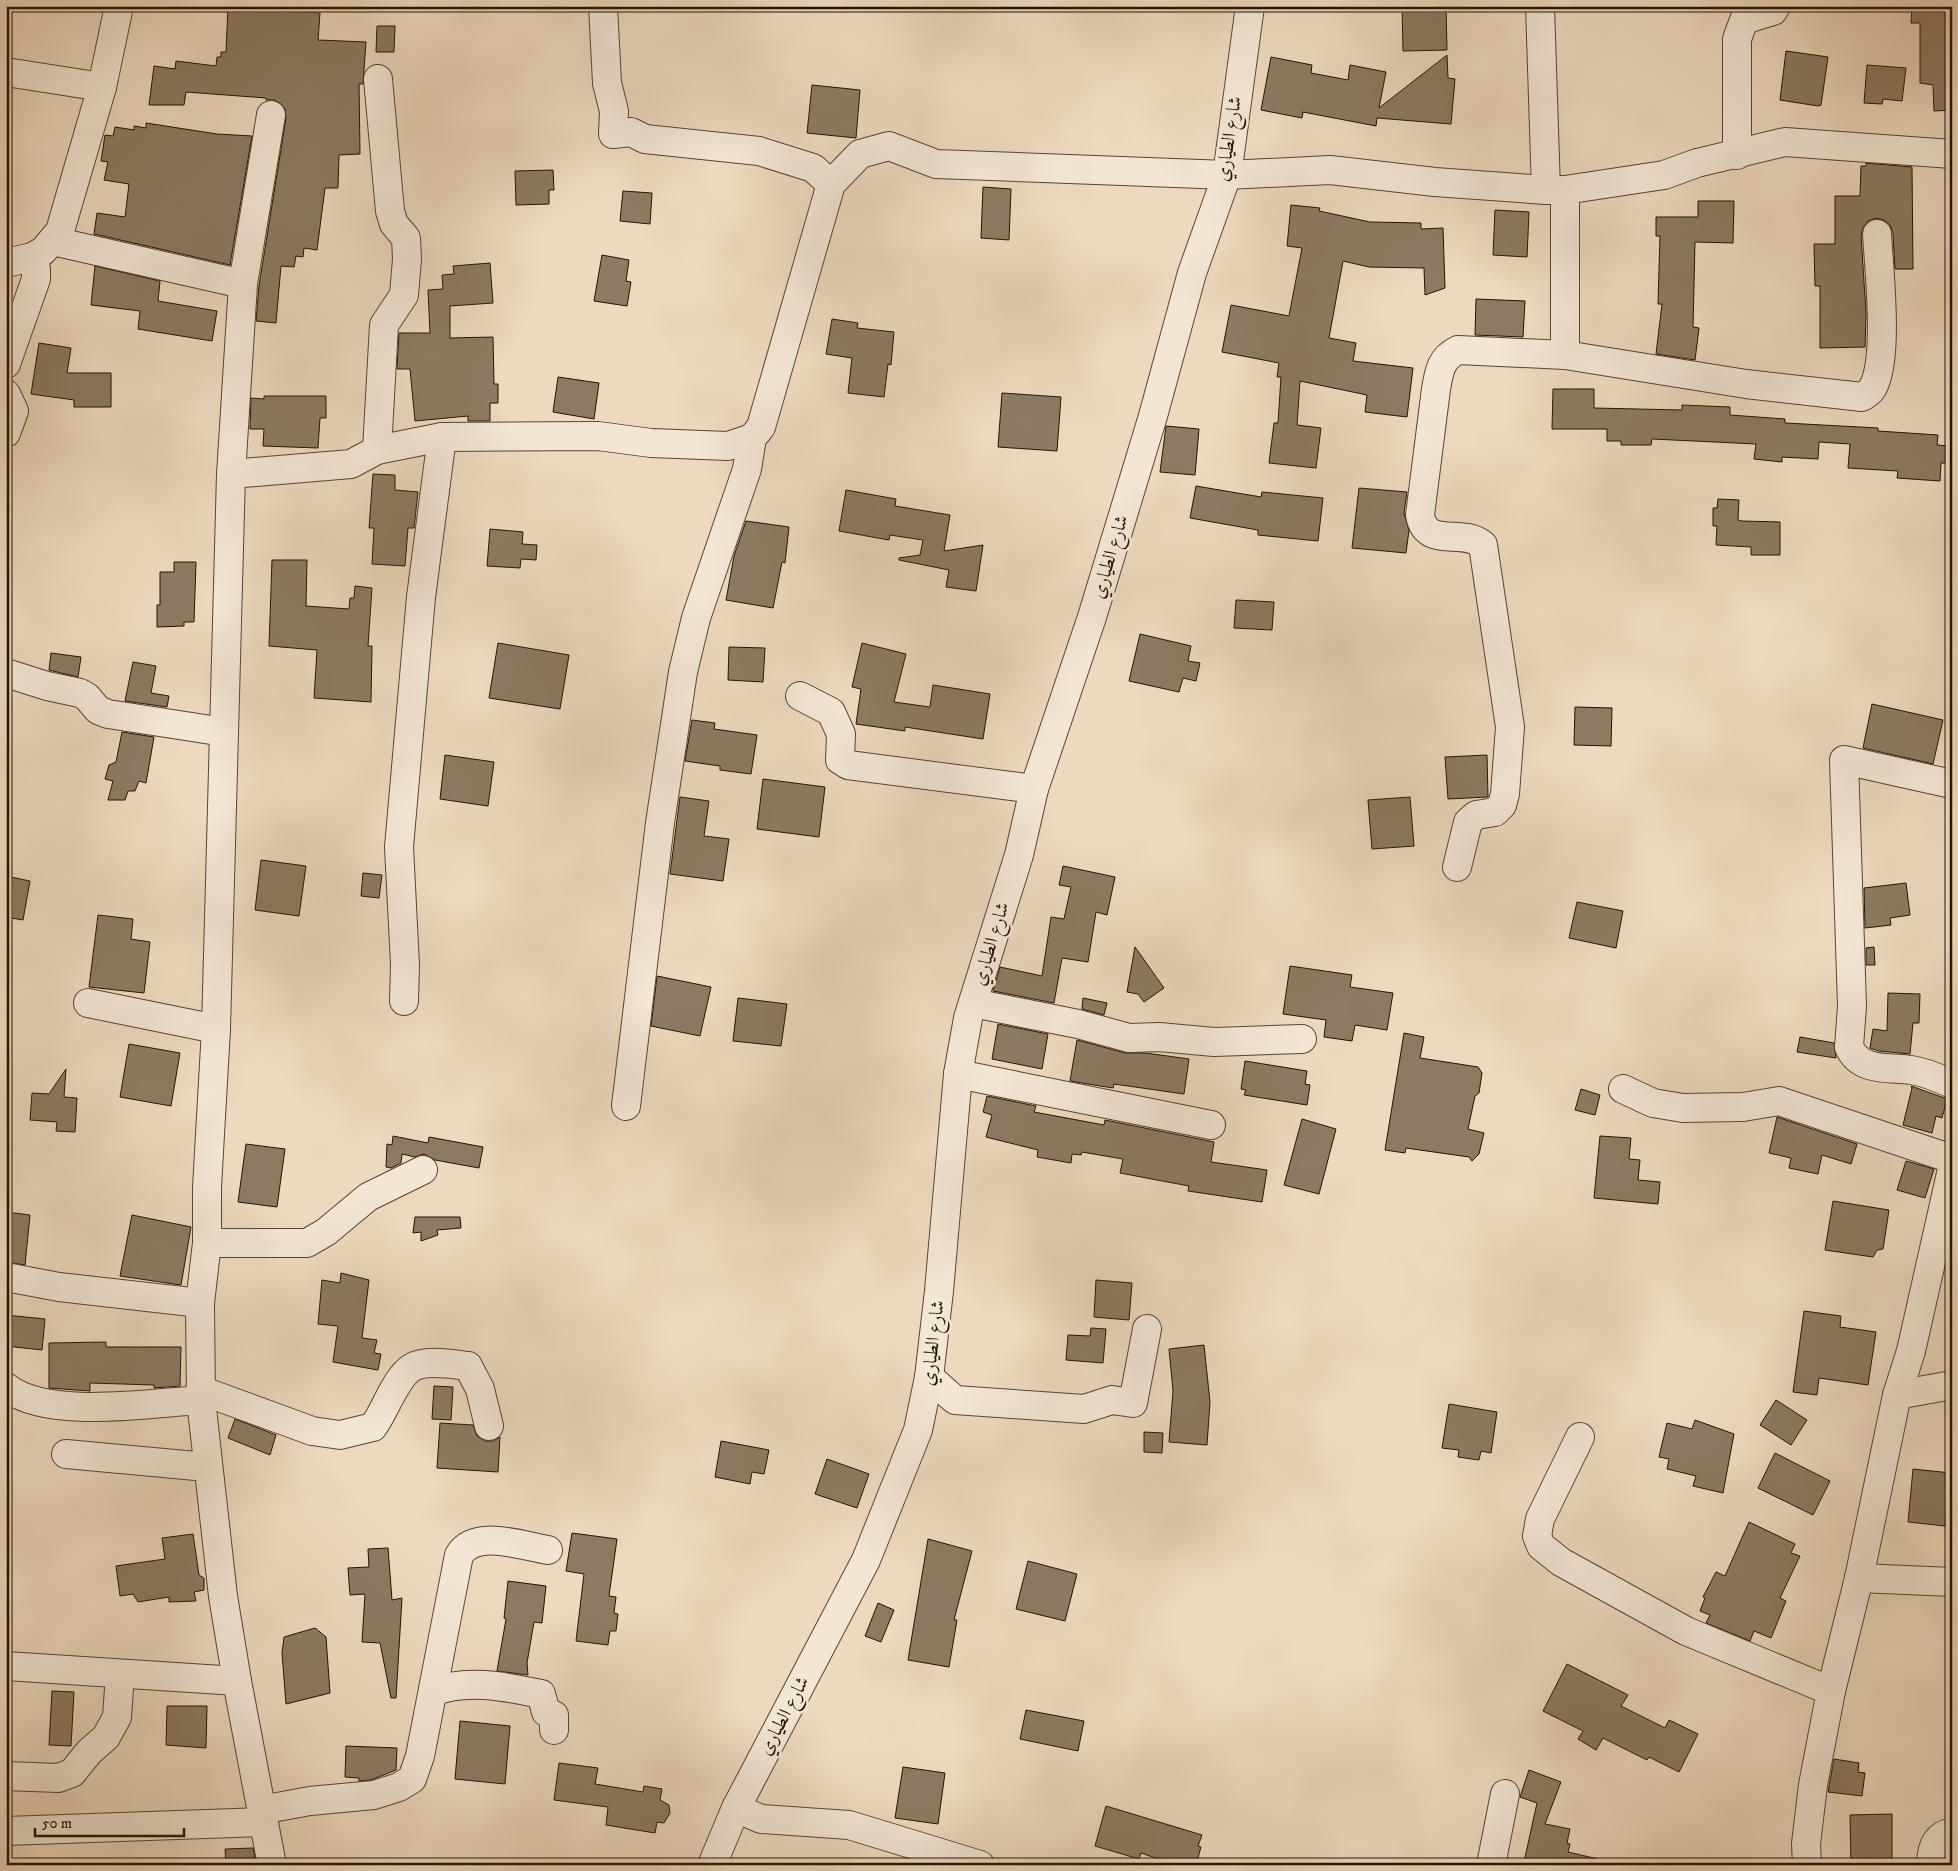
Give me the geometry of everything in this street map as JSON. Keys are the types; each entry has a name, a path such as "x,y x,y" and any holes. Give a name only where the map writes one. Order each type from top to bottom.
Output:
{"street":[{"path":"30,254 63,219 102,87 118,6"},
{"path":"603,6 607,83 614,111 612,134 631,132 645,139 759,151 813,168 831,184"},
{"name":"شارع الطياري","path":"712,1865 736,1808 866,1560 918,1430 929,1377 940,1291 958,1074 973,1003 1019,855 1034,789 1092,617 1153,416 1192,273 1227,175 1250,6"},
{"path":"1540,6 1556,190 1565,355"},
{"path":"1738,155 1737,39 1739,28 1744,20 1773,11 1776,6"},
{"path":"6,72 102,87"},
{"path":"377,450 384,325 404,295 407,259 406,238 394,224 390,212 378,79"},
{"path":"271,115 243,284 232,474 216,1029 207,1187 208,1243 200,1303 200,1395 223,1596 272,1865"},
{"path":"626,1106 660,823 682,672 696,618 746,469 752,438 761,427 831,184 860,154 889,146 936,164 1227,175 1330,170 1435,182 1556,190 1664,175 1697,163 1738,155 1785,142 1952,154"},
{"path":"1457,867 1468,822 1476,815 1495,812 1504,800 1510,726 1483,546 1477,540 1469,538 1433,535 1426,531 1420,515 1439,368 1448,355 1458,350 1565,355 1746,384 1862,397 1873,387 1878,372 1882,312 1876,234"},
{"path":"30,254 243,284"},
{"path":"6,364 36,279 36,269 30,254"},
{"path":"6,394 14,411 6,433"},
{"path":"232,474 350,464 377,450 442,437 598,436 651,443 728,446 752,438"},
{"path":"404,1001 405,966 399,847 420,597 442,437"},
{"path":"6,673 47,686 80,693 87,697 98,710 108,714 224,732"},
{"path":"800,696 831,712 841,734 840,760 848,765 1034,789"},
{"path":"1952,784 1844,760 1852,1006 1849,1047 1851,1053 1869,1067 1913,1070 1952,1084"},
{"path":"88,1003 216,1029"},
{"path":"973,1003 1078,1024 1129,1038 1214,1042 1302,1039"},
{"path":"958,1074 1211,1126"},
{"path":"1623,1089 1653,1103 1682,1108 1743,1108 1779,1101 1952,1159"},
{"path":"1807,1865 1806,1844 1814,1785 1831,1691 1859,1578 1898,1395 1946,1219 1952,1169"},
{"path":"208,1243 308,1243 326,1232 368,1197 423,1170"},
{"path":"6,1277 59,1287 200,1303"},
{"path":"929,1377 955,1400 1084,1409 1112,1400 1133,1403 1147,1329"},
{"path":"6,1387 18,1396 69,1408 200,1395 274,1415 312,1431 340,1435 373,1427 398,1385 411,1368 435,1362 468,1366 480,1389 489,1426"},
{"path":"1898,1395 1952,1385"},
{"path":"1580,1437 1540,1519 1536,1536 1541,1546 1561,1562 1686,1631 1831,1691"},
{"path":"66,1454 207,1467"},
{"path":"6,1831 262,1816 310,1800 374,1795 399,1787 412,1779 420,1756 459,1555 464,1547 472,1542 493,1541 548,1550"},
{"path":"1859,1578 1952,1582"},
{"path":"6,1666 237,1681"},
{"path":"6,1776 58,1778 72,1773 112,1728 117,1717 120,1674"},
{"path":"433,1692 442,1688 475,1684 541,1694 546,1712 554,1715 554,1730"},
{"path":"1491,1865 1504,1794"},
{"path":"736,1808 761,1819 849,1825 980,1865"},
{"path":"1931,1865 1931,1856 1936,1840 1943,1834 1952,1832"}],"building":[{"path":"228,6 287,6 287,11 320,13 318,40 366,42 363,84 359,84 360,154 339,155 338,188 325,188 317,250 304,248 303,257 296,256 294,267 281,266 276,323 256,321 259,286 286,118 285,109 280,103 274,100 266,100 266,98 186,92 184,105 149,105 154,66 175,69 176,61 216,66 217,57 221,57 221,52 226,52"},
{"path":"1402,6 1446,6 1447,50 1403,51"},
{"path":"1912,6 1952,6 1952,110 1934,111 1933,85 1920,83 1920,23 1911,23"},
{"path":"377,26 395,26 394,52 376,52"},
{"path":"1786,51 1828,57 1821,105 1780,100"},
{"path":"1447,55 1448,78 1455,79 1451,124 1377,118 1376,126 1303,112 1302,118 1261,110 1271,57 1312,65 1311,73 1348,80 1350,65 1386,72 1379,108"},
{"path":"1867,65 1906,68 1902,101 1883,99 1882,104 1864,103"},
{"path":"812,85 860,90 856,138 807,133"},
{"path":"146,123 217,134 252,136 230,265 94,234 97,213 125,217 129,184 104,180 108,162 101,161 105,135 113,136 115,127 134,130 134,126 146,128"},
{"path":"1866,163 1912,167 1913,269 1895,269 1893,233 1890,225 1884,220 1876,218 1868,221 1861,235 1866,313 1865,347 1820,348 1820,286 1815,286 1814,244 1835,244 1835,196 1860,196 1861,166 1866,166"},
{"path":"553,170 554,190 549,190 549,204 516,205 515,171"},
{"path":"983,187 1011,189 1009,240 981,238"},
{"path":"623,191 652,193 650,224 620,221"},
{"path":"1698,201 1734,201 1733,243 1695,242 1693,327 1699,328 1695,360 1656,354 1662,304 1658,304 1660,236 1656,236 1656,217 1698,217"},
{"path":"1291,205 1320,208 1319,211 1370,222 1421,223 1421,229 1443,228 1445,288 1425,295 1424,268 1369,267 1343,261 1329,338 1356,343 1353,361 1413,368 1407,417 1365,412 1367,395 1300,381 1297,425 1321,428 1316,468 1269,463 1274,423 1278,423 1281,377 1277,377 1279,363 1222,352 1231,305 1289,316 1302,248 1287,246"},
{"path":"1495,210 1529,212 1527,257 1493,255"},
{"path":"602,255 629,260 626,281 631,282 627,306 594,301"},
{"path":"490,263 493,303 450,306 450,338 493,337 494,384 498,384 498,403 490,403 490,421 468,421 468,416 415,421 410,369 397,369 399,333 430,333 428,290 443,289 442,275 454,274 453,266"},
{"path":"95,266 160,281 158,301 217,311 212,341 138,329 140,311 91,305"},
{"path":"1476,299 1525,301 1523,337 1475,335"},
{"path":"832,319 858,323 857,328 894,332 891,365 888,364 884,397 848,393 852,358 826,354"},
{"path":"39,343 71,348 67,373 111,373 111,407 74,407 74,400 31,394"},
{"path":"558,377 599,383 594,419 553,412"},
{"path":"1553,389 1594,389 1594,408 1682,410 1682,405 1730,407 1730,415 1785,419 1785,423 1878,428 1878,431 1938,435 1937,445 1951,446 1950,463 1941,463 1940,481 1897,478 1898,471 1848,468 1850,444 1819,442 1818,459 1782,457 1782,462 1754,459 1756,444 1652,439 1651,445 1621,445 1621,441 1607,441 1607,429 1552,429"},
{"path":"1002,393 1061,397 1057,451 998,447"},
{"path":"264,396 326,396 326,418 320,418 318,448 263,446 264,429 250,429 251,398 264,399"},
{"path":"1166,426 1199,429 1195,475 1160,472"},
{"path":"373,474 395,475 395,490 418,492 414,528 408,528 405,566 372,564 374,528 369,528"},
{"path":"1196,486 1261,497 1262,492 1323,498 1318,541 1258,535 1258,530 1190,518"},
{"path":"1359,488 1407,492 1404,513 1409,530 1406,553 1352,548"},
{"path":"846,490 896,499 895,506 950,515 944,551 983,545 976,591 946,587 949,570 899,560 899,558 920,555 923,540 890,535 889,540 839,531"},
{"path":"1718,499 1739,500 1738,520 1780,522 1780,555 1751,555 1751,547 1716,545 1717,526 1713,526 1713,508 1717,508"},
{"path":"746,521 789,527 785,563 782,562 773,608 726,600 734,556"},
{"path":"490,529 523,532 522,544 537,545 536,560 521,559 520,568 487,566"},
{"path":"272,560 307,560 306,606 349,609 350,598 354,598 355,586 372,588 368,646 372,646 371,702 314,698 317,650 269,646"},
{"path":"174,562 196,562 194,622 184,622 184,626 157,627 157,605 160,605 160,572 174,572"},
{"path":"1236,600 1274,602 1272,630 1234,628"},
{"path":"1140,634 1191,646 1188,661 1200,663 1196,681 1183,678 1179,692 1129,681"},
{"path":"498,643 569,655 560,709 489,698"},
{"path":"862,643 906,654 894,702 930,707 933,685 990,694 983,739 905,727 905,731 856,724 861,689 852,687"},
{"path":"729,647 765,648 763,682 728,680"},
{"path":"51,653 81,657 78,677 49,670"},
{"path":"133,662 156,666 151,693 169,696 167,707 125,701"},
{"path":"1872,704 1943,720 1933,764 1863,748"},
{"path":"1575,707 1612,708 1611,746 1574,745"},
{"path":"692,720 715,723 714,729 757,735 751,774 720,770 720,766 685,761"},
{"path":"122,732 154,737 146,783 139,781 135,791 128,791 125,800 108,800 113,781 105,779 109,765 116,762"},
{"path":"445,755 494,762 488,806 440,799"},
{"path":"1487,755 1488,797 1448,799 1445,757"},
{"path":"763,779 825,787 819,837 757,829"},
{"path":"680,797 709,801 704,836 729,839 723,881 670,874"},
{"path":"1410,797 1414,846 1372,849 1368,800"},
{"path":"261,860 306,866 299,916 255,910"},
{"path":"1063,866 1115,877 1107,915 1096,912 1088,962 1062,958 1054,1003 993,991 1000,967 1042,976 1051,917 1064,919 1071,887 1059,885"},
{"path":"363,873 382,875 379,898 361,896"},
{"path":"6,876 30,881 23,920 6,917"},
{"path":"1906,883 1910,915 1890,918 1891,925 1865,928 1864,888"},
{"path":"1577,902 1623,911 1616,948 1569,938"},
{"path":"98,915 133,919 131,939 150,942 144,993 89,987"},
{"path":"1135,947 1164,988 1144,1002 1138,994 1127,992"},
{"path":"1874,947 1875,965 1866,965 1866,948"},
{"path":"1290,966 1352,975 1350,987 1393,993 1387,1030 1355,1025 1352,1041 1324,1037 1326,1020 1283,1014"},
{"path":"657,976 711,987 700,1036 651,1026"},
{"path":"1888,993 1920,994 1919,1023 1913,1023 1910,1054 1879,1051 1870,1048 1873,1029 1887,1031"},
{"path":"738,998 787,1004 781,1046 733,1041"},
{"path":"1083,998 1107,1003 1104,1015 1082,1009"},
{"path":"998,1024 1048,1034 1042,1069 992,1059"},
{"path":"1404,1033 1424,1037 1420,1058 1478,1067 1482,1073 1479,1093 1475,1096 1468,1129 1484,1133 1479,1154 1472,1161 1469,1157 1406,1148 1405,1153 1385,1150"},
{"path":"1800,1037 1834,1043 1836,1058 1797,1052"},
{"path":"1077,1040 1125,1053 1146,1053 1189,1059 1184,1094 1114,1084 1113,1088 1070,1081"},
{"path":"129,1044 180,1053 171,1106 120,1097"},
{"path":"1245,1061 1307,1071 1305,1084 1310,1085 1307,1105 1244,1095 1246,1090 1241,1089"},
{"path":"66,1069 64,1097 77,1098 75,1132 56,1131 57,1122 30,1120 32,1093 49,1094"},
{"path":"1911,1086 1947,1099 1942,1118 1936,1116 1932,1133 1903,1125"},
{"path":"1581,1089 1600,1095 1595,1115 1575,1110"},
{"path":"987,1096 1036,1106 1034,1112 1104,1125 1105,1120 1214,1142 1211,1162 1267,1170 1262,1202 1188,1191 1189,1186 1120,1173 1123,1159 1082,1152 1081,1155 1072,1154 1071,1163 1037,1157 1038,1150 986,1137 992,1115 983,1112"},
{"path":"1777,1117 1857,1144 1851,1164 1822,1155 1818,1174 1789,1168 1791,1158 1769,1153"},
{"path":"1302,1119 1336,1129 1319,1194 1284,1185"},
{"path":"393,1136 428,1143 429,1137 483,1147 479,1168 435,1160 424,1154 415,1157 402,1154 401,1163 391,1168 386,1167 387,1144 392,1145"},
{"path":"1600,1136 1631,1138 1629,1159 1640,1160 1638,1180 1660,1182 1658,1204 1594,1198"},
{"path":"246,1144 285,1149 277,1207 238,1202"},
{"path":"1906,1161 1934,1169 1925,1198 1897,1190"},
{"path":"1833,1201 1889,1210 1883,1249 1877,1250 1873,1257 1825,1250"},
{"path":"6,1212 30,1215 25,1265 6,1262"},
{"path":"132,1215 191,1227 181,1285 120,1276"},
{"path":"415,1217 460,1217 461,1228 437,1230 438,1235 421,1241 421,1232 413,1233"},
{"path":"341,1273 369,1280 362,1338 377,1340 374,1353 381,1354 378,1370 333,1362 338,1326 318,1324 322,1280 340,1283"},
{"path":"1096,1280 1132,1283 1129,1320 1094,1317"},
{"path":"1804,1311 1841,1316 1840,1327 1876,1332 1868,1385 1819,1378 1817,1395 1793,1392"},
{"path":"6,1315 45,1319 42,1350 6,1346"},
{"path":"1091,1328 1106,1329 1103,1363 1066,1360 1068,1335 1090,1336"},
{"path":"106,1342 106,1347 181,1347 180,1386 154,1388 154,1385 90,1383 90,1391 49,1388 49,1343"},
{"path":"1204,1345 1210,1402 1207,1445 1169,1442 1173,1391 1169,1349"},
{"path":"434,1386 453,1387 451,1420 432,1419"},
{"path":"1776,1400 1807,1420 1791,1445 1760,1425"},
{"path":"1449,1404 1497,1412 1491,1453 1481,1451 1479,1460 1458,1457 1459,1450 1442,1448"},
{"path":"235,1419 276,1435 270,1455 228,1438"},
{"path":"1695,1420 1734,1434 1723,1493 1693,1486 1696,1476 1667,1469 1669,1459 1659,1457 1667,1423 1692,1429"},
{"path":"440,1423 473,1425 477,1436 485,1441 493,1441 500,1437 498,1472 437,1468"},
{"path":"1144,1432 1163,1433 1162,1453 1144,1452"},
{"path":"721,1441 769,1450 764,1474 752,1472 750,1484 715,1477"},
{"path":"1775,1453 1830,1481 1813,1515 1758,1488"},
{"path":"827,1459 869,1474 857,1508 815,1494"},
{"path":"1913,1469 1951,1473 1945,1526 1908,1522"},
{"path":"1749,1522 1795,1544 1791,1553 1800,1556 1780,1598 1786,1601 1771,1638 1754,1631 1750,1641 1706,1623 1710,1615 1700,1611 1705,1598 1703,1597 1716,1572 1725,1576"},
{"path":"572,1533 617,1539 609,1596 616,1597 614,1613 618,1614 616,1631 610,1631 608,1645 576,1641 584,1574 566,1571"},
{"path":"193,1534 199,1575 204,1578 204,1590 194,1592 196,1601 169,1602 169,1597 138,1602 133,1594 120,1596 116,1566 165,1559 162,1538"},
{"path":"928,1539 972,1551 954,1620 957,1620 949,1667 908,1660"},
{"path":"388,1548 392,1600 402,1598 396,1698 391,1698 380,1643 362,1642 365,1594 350,1595 348,1568 369,1567 368,1549"},
{"path":"1028,1561 1077,1574 1065,1621 1016,1609"},
{"path":"508,1581 546,1586 542,1623 534,1622 527,1663 528,1675 497,1671 506,1619 504,1618"},
{"path":"878,1603 894,1610 881,1642 865,1636"},
{"path":"315,1628 326,1637 330,1693 286,1704 282,1653 284,1637"},
{"path":"1567,1664 1628,1695 1621,1706 1665,1728 1669,1720 1698,1734 1679,1772 1649,1757 1647,1760 1603,1738 1596,1750 1578,1739 1583,1731 1543,1711"},
{"path":"52,1691 74,1692 71,1746 49,1745"},
{"path":"167,1706 207,1706 206,1748 166,1745"},
{"path":"1026,1710 1084,1721 1078,1751 1020,1739"},
{"path":"460,1721 510,1726 505,1784 455,1779"},
{"path":"346,1746 397,1748 396,1770 371,1780 359,1781 359,1778 345,1777"},
{"path":"1834,1759 1859,1763 1858,1772 1865,1773 1862,1796 1828,1792"},
{"path":"559,1763 598,1768 595,1784 643,1792 644,1786 662,1789 660,1800 669,1805 670,1813 664,1823 657,1822 655,1833 606,1825 608,1807 554,1800"},
{"path":"903,1767 945,1773 938,1824 895,1818"},
{"path":"1529,1770 1561,1782 1545,1824 1570,1829 1567,1843 1570,1844 1568,1852 1598,1859 1597,1865 1529,1865 1530,1863 1524,1862 1537,1803 1520,1797"},
{"path":"1106,1806 1202,1835 1198,1846 1201,1847 1196,1865 1176,1865 1141,1853 1139,1859 1095,1846"},
{"path":"1892,1814 1892,1865 1851,1865 1850,1815"},
{"path":"253,1848 256,1865 226,1865 225,1849"}]}
